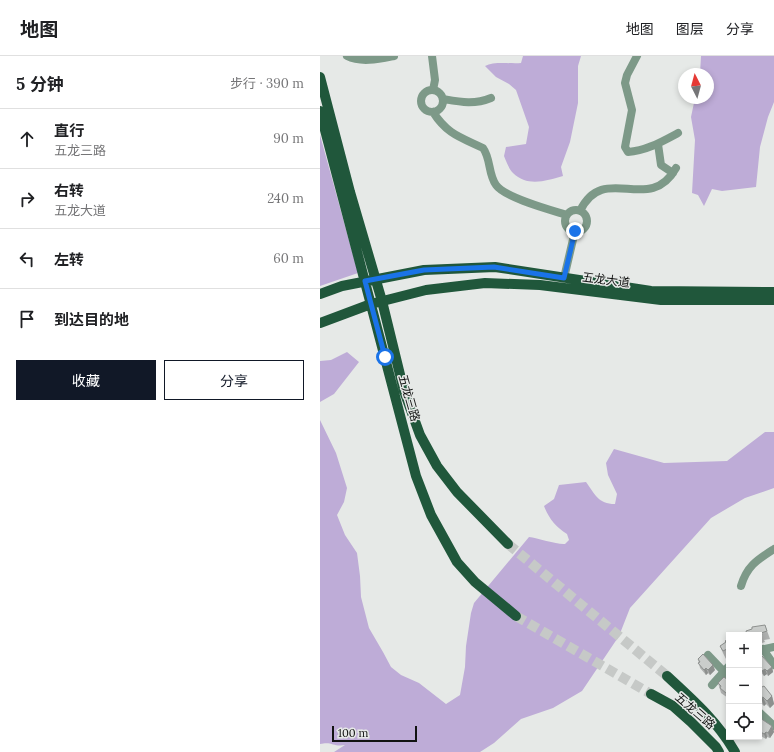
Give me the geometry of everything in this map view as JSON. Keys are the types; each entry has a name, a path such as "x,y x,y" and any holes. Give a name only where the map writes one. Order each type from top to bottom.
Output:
{"main road":[{"name":"五龙三路","path":"320,77 370,280 371,304 416,476 431,515 457,562 475,582 516,616"},
{"name":"五龙三路","path":"320,111 370,280 382,301 404,390 420,435 437,466 457,492 508,544"},
{"name":"五龙大道","path":"320,294 342,286 424,270 494,267 651,291 774,292"},
{"name":"五龙大道","path":"320,323 371,304 426,290 485,283 540,286 661,300 774,300"},
{"name":"五龙三路","path":"667,676 719,727 735,752"},
{"name":"五龙三路","path":"651,694 673,706 692,722 719,752"}],"lane":[{"path":"347,56 362,60 381,59 394,56"},
{"path":"432,56 435,80 433,90"},
{"path":"637,56 627,74 625,83 632,110 625,148 628,152 635,152 658,144 678,133"},
{"path":"433,112 442,106 443,99 440,93 433,90 424,94 422,104 426,110 433,112 441,124 450,131 483,148 487,152 490,173 496,186 505,193 521,200 567,215"},
{"path":"443,99 464,103 481,102 491,98"},
{"path":"580,211 584,203 593,194 608,187 638,190 652,188 663,184 670,178 675,170 661,165 658,144"},
{"path":"573,210 580,211 587,218 586,225 581,230 571,230 566,225 567,215 573,210"},
{"path":"564,278 575,231"},
{"path":"741,586 744,574 757,560 774,549"},
{"path":"762,650 774,647"},
{"path":"762,651 774,665"},
{"path":"708,654 726,670"},
{"path":"712,685 726,672"},
{"path":"762,715 774,726"}],"shaded area":[{"path":"523,56 581,56 578,66 578,103 570,142 561,167 563,176 550,180 537,182 524,180 518,177 509,167 504,156 506,147 526,144 529,127 516,90 509,84 496,77 485,66 497,63 521,63"},
{"path":"701,56 774,56 774,102 768,117 760,147 756,187 722,191 712,189 704,206 698,195 692,193 695,140 691,117 694,104 714,104 714,68 700,68"},
{"path":"320,135 358,273 320,286"},
{"path":"347,352 359,362 334,394 320,402 320,361 331,360"},
{"path":"320,420 336,453 347,488 344,502 337,515 345,535 357,553 361,597 369,628 391,667 401,675 419,683 446,704 460,695 465,667 466,646 471,613 474,603 529,537 562,544 565,544 569,540 567,534 551,519 544,506 554,499 559,485 586,482 598,498 609,504 615,504 617,494 608,475 606,463 614,449 664,463 727,461 765,432 774,432 774,488 745,498 711,518 630,608 619,636 582,691 553,708 521,719 494,743 480,752 334,752 345,745 327,743 320,744"}],"building":[{"path":"765,625 767,631 762,633 746,632 752,629 752,627"},
{"path":"726,642 726,650 723,651 720,646"},
{"path":"703,654 713,665 708,670 706,668 704,670 698,663 700,662 698,659"},
{"path":"762,656 772,667 767,671 765,669 762,671"},
{"path":"724,677 726,679 726,693 720,688 721,686 718,683"},
{"path":"764,686 772,696 767,701 763,697 762,687"},
{"path":"762,719 772,726 768,733 766,732 764,734 762,733"}],"tunnel":[{"path":"508,544 667,676"},
{"path":"516,616 651,694"}],"route":[{"path":"385,357 365,281 424,270 494,267 564,278 575,231"}]}
